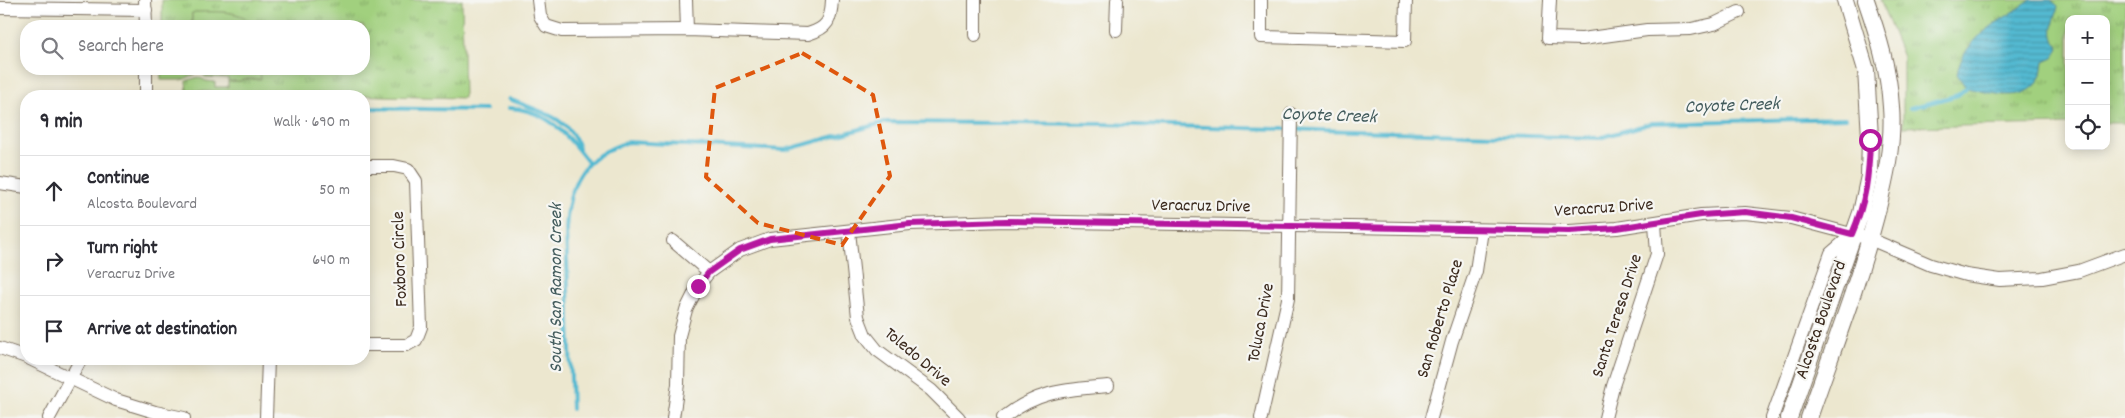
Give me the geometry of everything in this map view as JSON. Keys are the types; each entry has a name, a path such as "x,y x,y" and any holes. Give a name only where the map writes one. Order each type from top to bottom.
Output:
{"main road":[{"name":"Alcosta Boulevard","path":"1789,418 1852,234 1861,213 1869,176 1870,137 1866,70 1845,0"},
{"name":"Alcosta Boulevard","path":"1809,418 1863,265 1886,179 1891,143 1891,107 1884,53 1866,0"}],"street":[{"path":"538,0 540,16 546,26 562,31 687,30 808,34 821,30 828,22 832,11 832,0"},
{"path":"686,0 687,30"},
{"path":"975,0 975,34"},
{"path":"1116,30 1117,0"},
{"path":"1261,0 1261,37 1405,40 1406,0"},
{"path":"1550,0 1548,38 1582,39 1647,30 1692,29 1714,24 1739,12"},
{"path":"0,8 145,5 146,20"},
{"path":"146,75 146,90"},
{"name":"Toluca Drive","path":"1261,418 1288,299 1291,114"},
{"name":"Foxboro Circle","path":"370,166 394,166 408,169 416,182 421,327 416,340 407,345 370,345"},
{"path":"0,184 20,186"},
{"name":"Veracruz Drive","path":"672,418 678,384 679,336 686,310 698,286 709,272 740,250 770,239 910,224 1006,221 1569,231 1655,223 1701,215 1745,212 1791,218 1852,234 1870,239 1931,266 1966,275 2000,280 2042,278 2080,271 2125,254"},
{"name":"Santa Teresa Drive","path":"1605,418 1613,386 1657,254 1655,223"},
{"name":"San Roberto Place","path":"1431,418 1452,341 1476,271 1482,230"},
{"name":"Toledo Drive","path":"849,231 858,317 864,335 877,350 931,390 959,418"},
{"name":"Alcosta Boulevard","path":"1772,418 1831,253 1852,234"},
{"path":"673,242 709,272"},
{"path":"0,348 20,355"},
{"path":"43,365 116,400 155,412 184,418"},
{"path":"49,418 78,365"},
{"path":"266,418 268,365"},
{"path":"1003,418 1020,404 1056,391 1108,386"}],"highlighted area":[{"path":"802,53 873,95 890,176 842,245 758,223 706,177 715,88"}],"green space":[{"path":"162,0 462,0 464,98 370,96 370,90 187,90 186,81 198,77 206,81 215,82 215,87 228,87 228,81 260,79 260,75 370,75 370,20 247,20 235,14 196,12 192,13 192,20 162,20"},
{"path":"1880,0 2125,0 2125,123 2110,123 2110,15 2065,15 2065,124 1903,127 1903,57"},
{"path":"220,12 236,14 248,20 192,20 192,13"},
{"path":"161,75 194,75 182,80 161,80"},
{"path":"203,75 261,75 261,79 228,81 228,78 205,77"}],"water":[{"path":"2031,0 2051,0 2058,6 2053,37 2059,48 2053,58 2044,62 2042,75 2035,86 2027,92 2007,95 1966,88 1957,74 1967,49 1986,31"}],"waterway":[{"name":"Coyote Creek","path":"1910,108 1958,95 1966,88"},
{"path":"509,99 541,111 560,122 574,137 579,148"},
{"path":"370,108 485,110"},
{"path":"509,108 535,113 555,125 588,162"},
{"name":"Coyote Creek","path":"572,409 566,229 570,197 580,173 589,163 599,155 628,142 785,150 886,122 1102,124 1599,138 1652,123 1846,118"}],"route":[{"path":"698,286 709,272 740,250 770,239 910,224 1006,221 1569,231 1617,228 1701,215 1745,212 1791,218 1852,234 1861,213 1869,176 1870,140"}],"water label":[{"name":"South San Ramon Creek","path":"557,288"}]}
